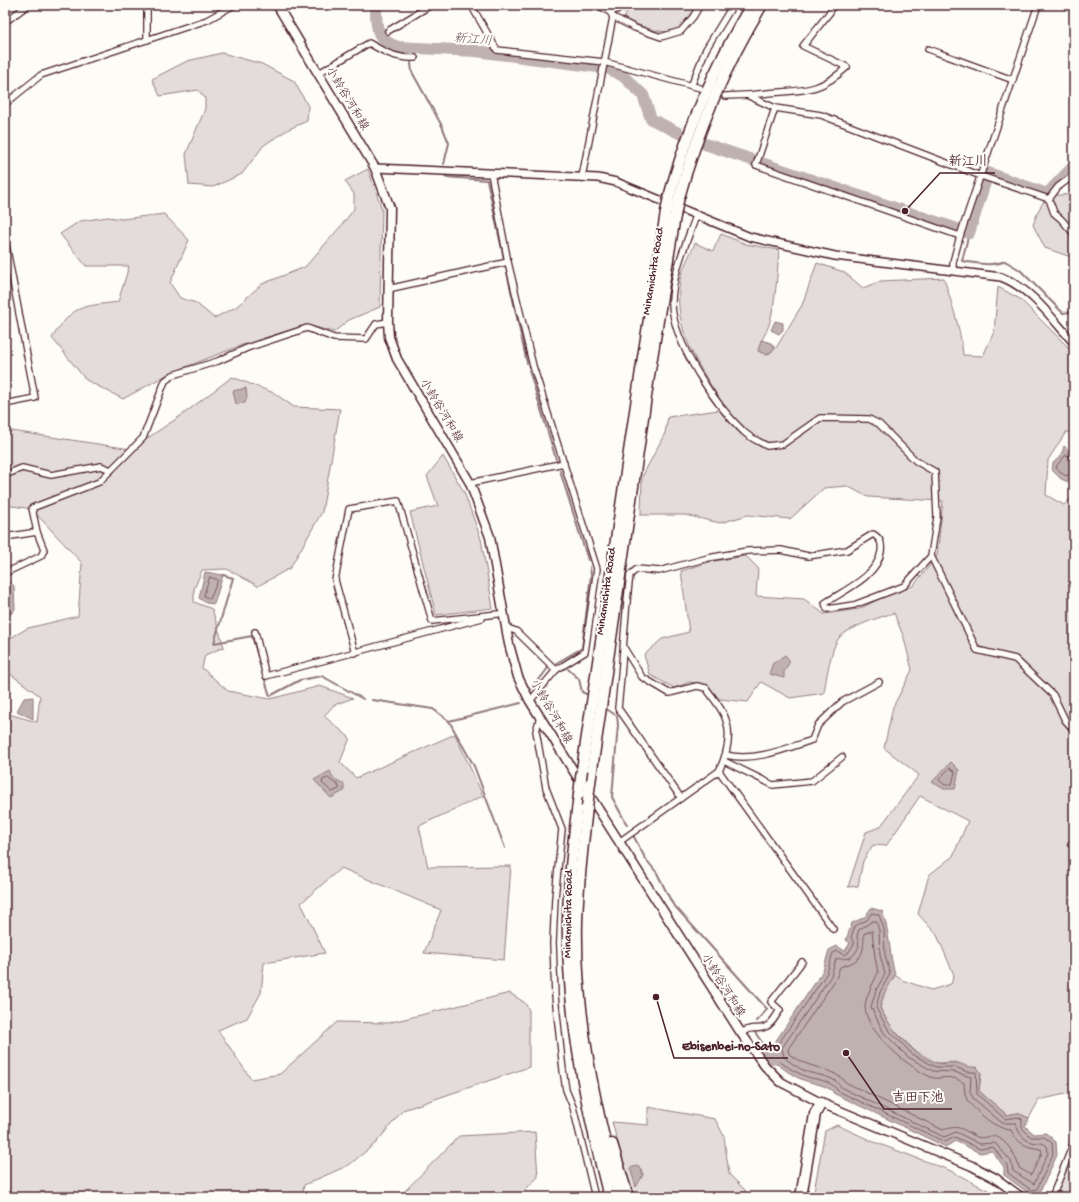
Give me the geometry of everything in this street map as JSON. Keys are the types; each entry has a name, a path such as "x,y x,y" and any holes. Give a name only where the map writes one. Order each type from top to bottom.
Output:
{"highway":[{"name":"Minamichita Road","path":"609,1197 581,1074 570,997 568,923 570,866 582,770 642,357 684,147 709,84 726,49 752,5"},
{"name":"Minamichita Road","path":"674,199 718,87 736,49 762,5"},
{"name":"Minamichita Road","path":"619,1197 595,1103 583,1029 577,922 590,783 649,376 670,214"},
{"path":"595,1103 602,1108 628,1197"},
{"path":"801,1197 815,1114 821,1103"},
{"path":"807,1197 822,1114 821,1103"}],"main road":[{"name":"小鈴谷河和線","path":"277,5 375,168 390,208 388,289 389,337 397,359 470,483 490,537 501,614 518,677 530,701 741,1033 765,1066 781,1082 821,1103 972,1166 995,1178 1021,1197"}],"street":[{"path":"5,22 28,5"},
{"path":"147,5 147,40"},
{"path":"5,104 41,75 207,20 234,5"},
{"path":"388,31 431,5"},
{"path":"471,5 497,50 604,62 692,84 700,88"},
{"path":"598,5 635,28 661,37 681,31 693,17 700,5"},
{"path":"612,14 626,7 627,5"},
{"path":"692,84 706,49 733,5"},
{"path":"725,96 749,96 810,90 825,84 847,67 803,46 830,12 833,5"},
{"path":"953,271 953,262 963,226 982,176 1038,5"},
{"path":"582,177 612,14"},
{"path":"319,73 369,43 386,53 406,58 415,58"},
{"path":"928,49 1013,80"},
{"path":"749,96 775,108 821,115 982,176 1049,199"},
{"path":"775,108 756,165 960,236"},
{"path":"375,168 582,177 616,182 750,237 834,256 992,275 1009,280 1025,292 1074,343"},
{"path":"491,173 508,262 533,366 596,569 591,642 585,652 556,670 530,701"},
{"path":"1049,199 1058,187 1074,174"},
{"path":"1049,199 1054,213 1074,234"},
{"path":"681,798 618,708 623,633 630,575 637,569 659,571 708,558 747,551 781,550 808,556 847,550 873,534 879,537 882,544 879,562 858,582 825,603 827,609 854,605 904,586 931,556 937,517 935,472 916,461 879,424 869,419 820,418 783,444 767,446 745,433 719,406 694,365 677,332 672,304 675,276 696,216"},
{"path":"5,239 35,398 5,404"},
{"path":"388,289 508,262"},
{"path":"5,574 41,556 44,550 32,508 100,482 143,438 164,381 173,375 218,361 247,348 307,328 334,338 366,339 376,324 388,322"},
{"path":"470,483 564,463"},
{"path":"5,475 22,468 51,475 101,466 111,470"},
{"path":"355,653 335,580 349,509 398,501 432,620 501,614"},
{"path":"5,538 38,532"},
{"path":"931,556 977,650 1015,659 1053,696 1065,720 1074,730"},
{"path":"255,632 266,676 501,614"},
{"path":"506,628 516,631 556,670"},
{"path":"619,842 719,771 726,755 728,742 726,720 706,688 697,686 669,693 642,677 622,647"},
{"path":"726,755 734,757 773,754 812,740 818,725 842,702 879,682"},
{"path":"540,717 536,731 546,788 562,829 555,891 553,943 558,1023 566,1090 573,1107 595,1197"},
{"path":"724,761 773,785 812,781 842,757"},
{"path":"719,771 833,929"},
{"path":"741,1033 749,1028 764,1027 769,1025 780,1010 771,1002 802,962"},
{"path":"1052,1197 1074,1142"}],"shaded area":[{"path":"631,5 696,5 680,28 667,32 651,29 624,18"},
{"path":"222,53 262,64 294,81 308,106 307,121 289,129 264,145 242,174 213,187 189,185 186,154 205,109 205,98 198,90 160,96 152,79 187,61"},
{"path":"368,169 382,209 380,307 349,320 334,332 306,325 242,345 170,373 123,399 86,380 52,338 66,319 79,309 118,302 129,266 86,266 60,234 80,221 108,217 122,219 164,214 189,240 170,283 180,298 196,303 214,318 236,307 262,284 305,267 354,209 354,194 345,181"},
{"path":"1074,194 1074,258 1045,248 1033,225 1038,211 1047,196"},
{"path":"721,234 746,244 779,250 773,307 768,328 758,351 767,355 776,348 802,305 817,263 844,272 863,288 881,281 944,278 958,326 963,355 983,356 994,332 998,287 1020,299 1074,353 1074,433 1066,432 1048,460 1046,495 1064,505 1074,495 1074,1092 1039,1100 1029,1118 1017,1113 1007,1115 979,1091 981,1073 956,1062 937,1063 914,1050 891,1027 880,1008 884,994 895,975 902,980 931,990 951,984 954,975 937,935 918,914 929,875 953,856 968,821 920,796 886,846 873,845 863,861 858,886 848,887 866,832 880,827 919,775 884,748 893,707 912,670 904,638 894,613 857,626 840,637 832,655 824,693 790,698 761,682 748,702 719,699 708,685 690,682 674,688 650,675 644,655 662,639 689,632 681,571 709,562 746,556 758,568 756,596 804,599 824,614 859,609 889,594 913,586 937,556 943,501 868,497 847,486 824,488 790,519 748,515 720,523 685,515 641,515 642,477 665,433 668,417 726,409 690,348 684,333 680,316 679,299 681,275 695,243 713,251"},
{"path":"232,377 274,393 294,407 340,409 322,512 290,568 258,586 227,569 202,570 194,589 194,602 212,609 224,647 205,655 202,668 228,691 270,699 320,686 353,698 334,705 324,716 350,738 340,762 356,778 455,734 483,796 419,826 428,867 511,866 504,960 424,953 441,910 341,868 301,903 325,953 264,963 261,993 247,1018 218,1030 251,1079 280,1074 337,1022 388,1023 510,993 525,1003 529,1010 529,1067 403,1110 376,1143 349,1165 304,1185 302,1197 5,1197 5,713 37,722 40,696 5,670 5,641 28,628 78,616 82,563 39,517 26,508 5,505 5,430 131,449 182,415"},
{"path":"443,456 464,492 481,539 493,608 436,615 410,512 438,506 427,476"},
{"path":"648,1107 715,1119 724,1136 729,1174 745,1190 747,1197 633,1197 612,1122 648,1125"},
{"path":"837,1125 874,1142 949,1170 1001,1197 813,1197 825,1131"},
{"path":"535,1132 538,1177 518,1197 399,1197 459,1136"},
{"path":"1074,1150 1074,1197 1055,1197"}],"water":[{"path":"775,321 783,323 783,330 779,334 771,330"},
{"path":"761,340 771,343 775,348 767,355 758,351"},
{"path":"246,388 247,397 245,403 236,404 233,391"},
{"path":"1064,446 1071,454 1074,462 1073,472 1068,482 1061,479 1052,470 1053,463 1061,456"},
{"path":"205,572 223,575 214,604 206,603 199,598"},
{"path":"5,582 10,582 14,586 15,609 12,613 5,615"},
{"path":"785,655 790,661 784,672 784,678 769,674 773,663"},
{"path":"33,697 33,719 17,711 24,698"},
{"path":"951,762 959,770 955,789 944,789 932,782"},
{"path":"330,771 333,778 344,784 344,791 331,798 314,780"},
{"path":"871,908 882,911 885,919 895,975 884,994 880,1008 890,1025 910,1047 927,1059 938,1064 957,1063 970,1067 977,1067 981,1073 979,1091 1007,1115 1017,1113 1029,1118 1025,1126 1034,1134 1046,1133 1056,1142 1057,1155 1040,1192 1031,1195 1004,1175 1004,1167 992,1151 980,1153 955,1141 946,1147 833,1093 833,1091 827,1087 805,1081 794,1076 771,1059 775,1056 771,1048 823,971 829,950 837,946 845,951 850,943 846,940 852,923 865,917"},
{"path":"637,1166 641,1169 643,1175 636,1187 630,1168"}],"waterway":[{"name":"新江川","path":"376,5 378,31 385,40 398,47 476,51 598,67"},
{"name":"新江川","path":"409,48 410,55"},
{"path":"411,63 412,72 442,126 449,143 444,164"},
{"name":"新江川","path":"607,68 623,76 643,95 651,119 679,133"},
{"name":"新江川","path":"705,144 969,233 988,173 1047,194 1074,166"},
{"path":"445,177 487,180 504,259"},
{"path":"969,233 962,261 989,264 1005,261 1020,270 1063,313 1070,312 1074,316"},
{"path":"506,268 527,363"},
{"path":"529,370 556,459"},
{"path":"560,471 588,560"},
{"path":"553,665 582,648 591,575 590,567"},
{"path":"223,575 233,578 214,643 252,636 258,657"},
{"path":"532,689 548,668"},
{"path":"568,669 579,679 582,692 586,694"},
{"path":"264,677 270,696 300,680 322,676 363,699"},
{"path":"372,700 433,709 449,721"},
{"path":"505,848 474,766 449,721 521,703"},
{"path":"608,710 617,716 618,725 612,797 627,825"},
{"path":"633,835 645,858 657,873 672,903 767,1009 757,1021"},
{"path":"754,1031 768,1051"},
{"path":"768,1051 773,1058"}],"tunnel":[{"path":"594,642 620,646"}],"place":[{"name":"新江川","path":"905,211"},
{"name":"Ebisenbei-no-Sato","path":"656,997"},
{"name":"吉田下池","path":"846,1053"}]}
